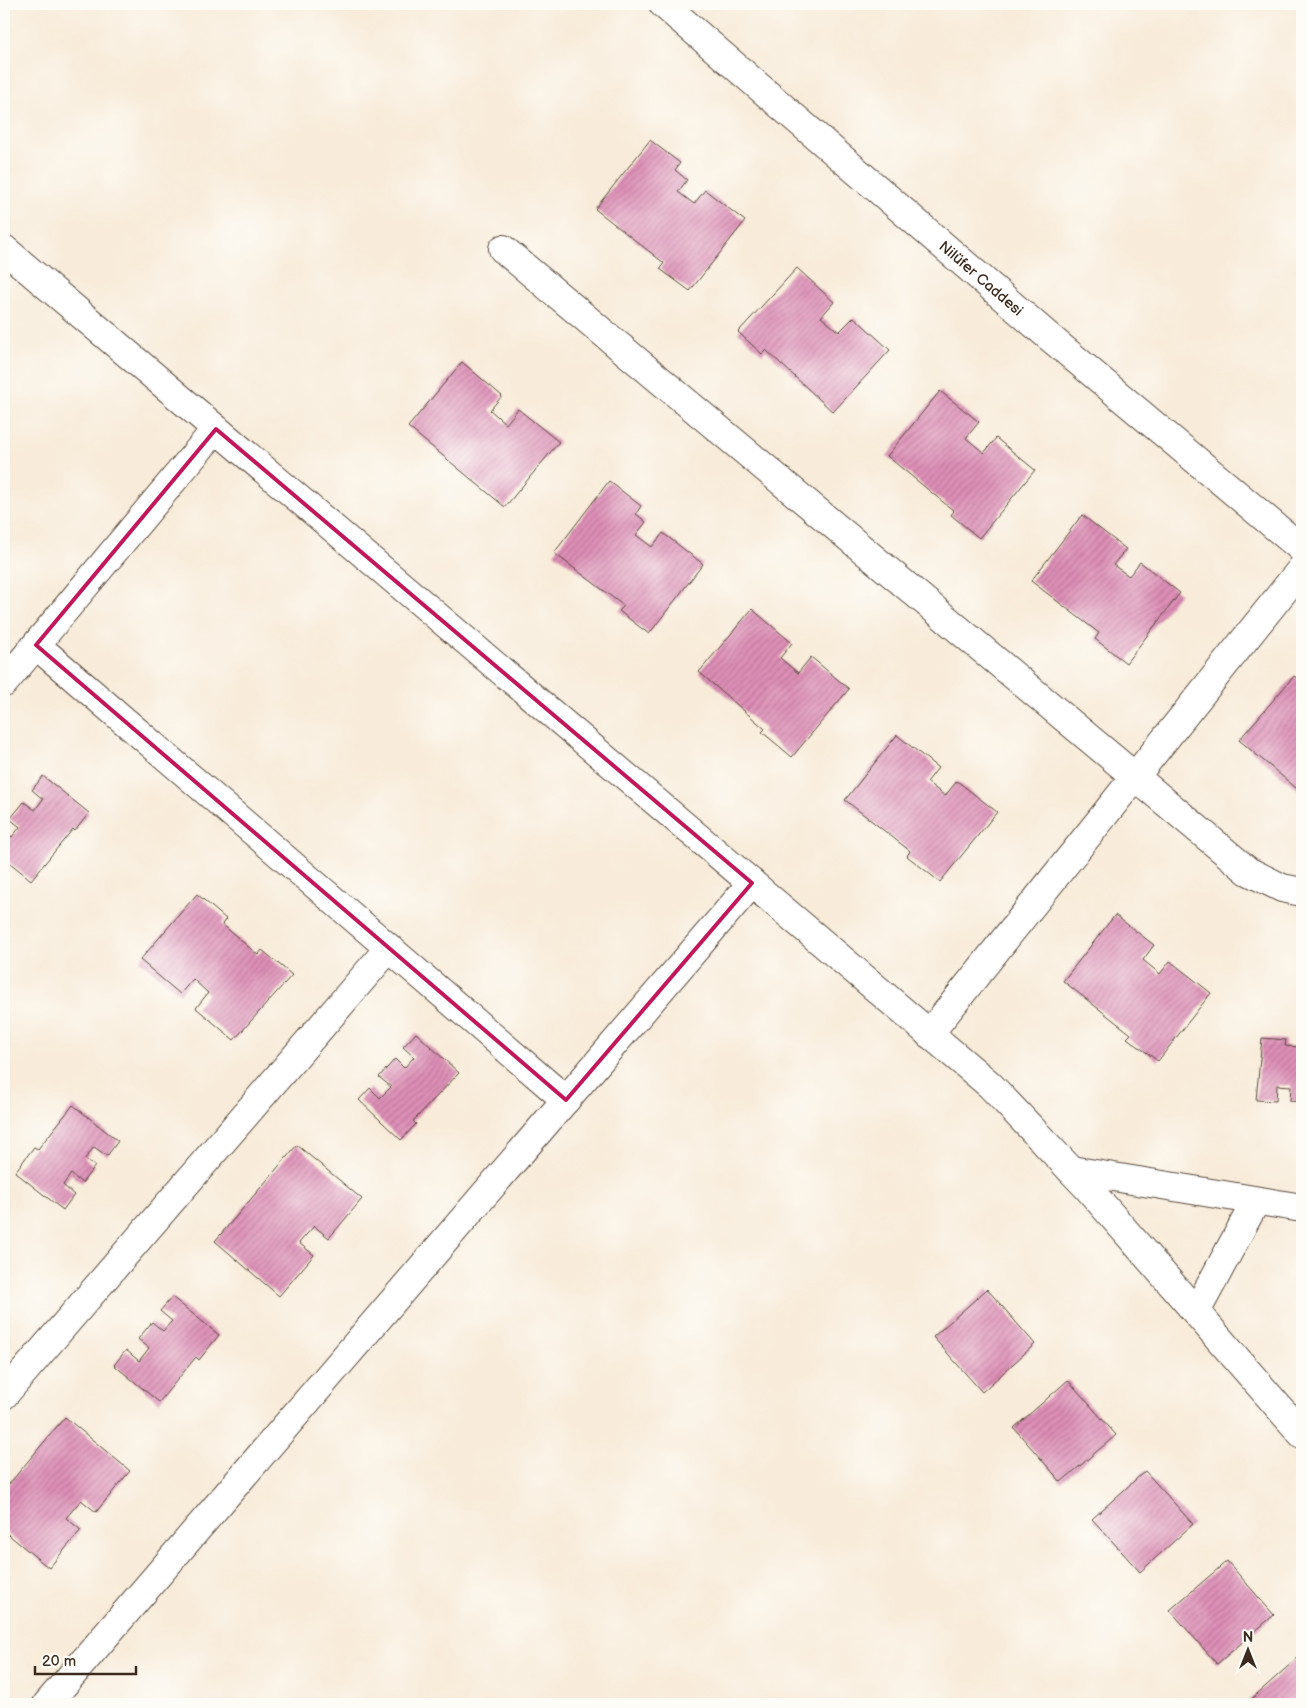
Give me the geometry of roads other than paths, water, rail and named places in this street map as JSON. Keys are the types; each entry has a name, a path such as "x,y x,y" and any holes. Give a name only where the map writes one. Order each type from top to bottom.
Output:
{"street":[{"name":"Nilüfer Caddesi","path":"663,4 1048,336 1302,549"},
{"path":"502,249 1248,871 1282,888 1302,892"},
{"path":"4,250 990,1085 1071,1170 1302,1434"},
{"path":"4,683 216,430"},
{"path":"929,1034 1302,568"},
{"path":"36,645 566,1100"},
{"path":"48,1704 752,884"},
{"path":"4,1395 389,948"},
{"path":"1071,1170 1302,1208"},
{"path":"1196,1312 1256,1201"}]}
